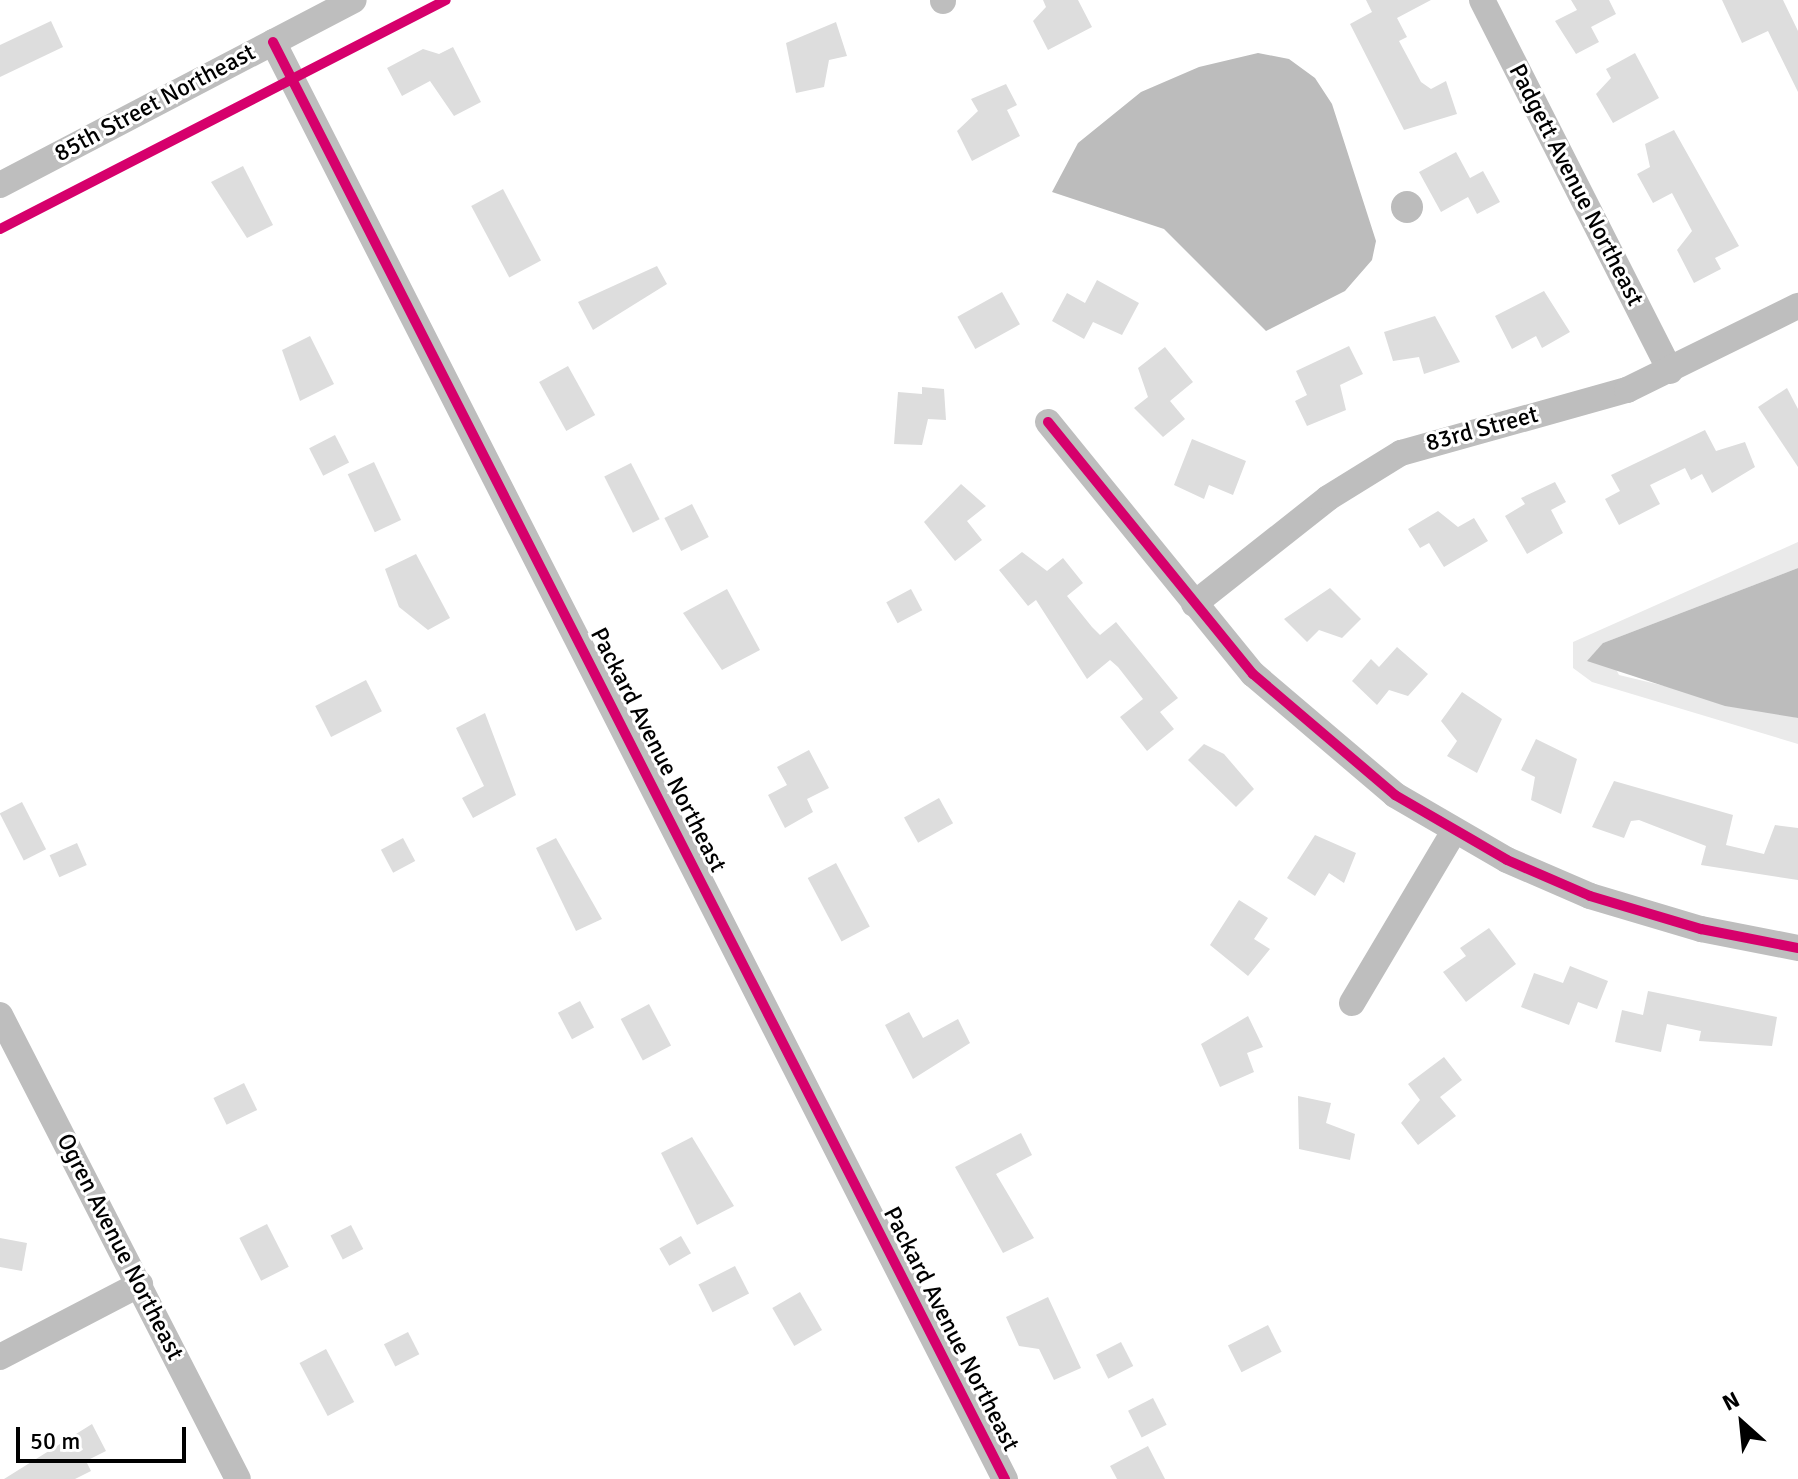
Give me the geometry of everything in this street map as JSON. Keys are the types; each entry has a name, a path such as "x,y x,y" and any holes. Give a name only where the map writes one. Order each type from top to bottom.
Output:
{"street":[{"name":"Padgett Avenue Northeast","path":"1482,0 1670,371"},
{"name":"85th Street Northeast","path":"0,185 344,2"},
{"name":"Packard Avenue Northeast","path":"273,42 1005,1479"},
{"name":"83rd Street","path":"1194,604 1328,498 1401,453 1486,423 1586,403 1670,371 1798,306"},
{"path":"1048,422 1194,604 1294,716 1454,831 1608,903 1798,948"},
{"path":"1352,1003 1454,831"},
{"name":"Ogren Avenue Northeast","path":"0,1015 238,1479"},
{"path":"0,1357 140,1284"}],"shaded area":[{"path":"1258,53 1289,59 1315,78 1332,104 1376,241 1372,260 1345,291 1266,331 1164,229 1052,192 1078,143 1141,92 1199,67"},
{"path":"1407,191 1418,196 1423,207 1418,218 1407,223 1396,218 1391,207 1396,196"},
{"path":"1798,542 1798,568 1603,643 1619,675 1798,718 1798,744 1592,682 1573,668 1573,642"},
{"path":"1798,568 1798,718 1725,706 1587,661 1603,643"}],"building":[{"path":"1043,0 1078,0 1092,27 1048,50 1033,21 1046,7"},
{"path":"1366,0 1431,0 1397,18 1407,37 1399,41 1421,82 1431,89 1446,81 1457,114 1404,130 1350,24 1372,12"},
{"path":"1571,0 1609,0 1616,14 1591,27 1599,42 1576,54 1555,21 1577,10"},
{"path":"1722,0 1783,0 1798,31 1798,92 1768,31 1742,43"},
{"path":"51,21 63,47 0,77 0,45"},
{"path":"836,22 847,56 829,60 824,87 796,93 786,43"},
{"path":"453,47 481,102 454,116 430,81 402,96 387,68 423,49 439,54"},
{"path":"1635,53 1659,98 1613,123 1596,94 1611,78 1606,69"},
{"path":"1006,84 1017,105 1007,110 1020,136 972,161 957,131 978,111 971,99"},
{"path":"1674,130 1739,246 1715,258 1721,269 1694,283 1677,250 1692,231 1672,193 1653,203 1637,174 1650,167 1645,144"},
{"path":"1456,152 1470,178 1483,171 1500,202 1477,214 1468,197 1441,212 1419,172"},
{"path":"243,166 273,225 247,238 211,182"},
{"path":"503,189 541,261 509,277 471,206"},
{"path":"657,266 667,284 593,330 578,302"},
{"path":"1097,280 1139,303 1122,335 1093,322 1084,339 1052,321 1067,293 1085,303"},
{"path":"1544,291 1570,332 1542,348 1536,336 1512,349 1495,316"},
{"path":"1002,292 1020,324 975,349 957,317"},
{"path":"1435,316 1460,362 1424,374 1419,357 1393,361 1384,332"},
{"path":"310,336 334,384 300,401 282,350"},
{"path":"1349,346 1363,374 1340,385 1346,410 1307,426 1295,401 1307,395 1296,371"},
{"path":"1165,347 1193,382 1170,401 1185,419 1163,437 1134,408 1148,397 1138,368"},
{"path":"568,366 595,415 566,431 539,382"},
{"path":"922,387 944,389 946,420 928,419 922,445 894,444 898,392 922,394"},
{"path":"1787,388 1798,409 1798,467 1758,407"},
{"path":"1705,430 1716,451 1745,442 1755,467 1712,493 1702,474 1691,480 1685,468 1650,485 1660,504 1619,525 1605,499 1620,491 1611,475"},
{"path":"335,435 349,463 323,476 309,448"},
{"path":"1192,439 1246,461 1233,495 1209,485 1204,499 1174,485"},
{"path":"374,462 401,520 375,532 348,474"},
{"path":"631,463 660,519 633,533 604,477"},
{"path":"1555,482 1566,502 1551,510 1563,533 1527,554 1505,516 1525,504 1521,498"},
{"path":"961,484 986,506 967,521 982,540 955,561 924,522"},
{"path":"692,504 709,537 681,551 664,518"},
{"path":"1438,511 1458,527 1474,518 1488,541 1444,567 1429,543 1420,548 1408,529"},
{"path":"1022,552 1047,571 1063,558 1083,583 1067,596 1092,627 1100,635 1116,622 1178,698 1160,712 1174,729 1147,751 1120,717 1143,699 1118,667 1110,660 1087,679 1036,600 1028,606 999,570"},
{"path":"416,554 450,618 428,630 399,607 385,569"},
{"path":"1330,588 1361,619 1342,638 1319,630 1307,642 1284,619"},
{"path":"727,589 760,650 722,670 683,613"},
{"path":"911,589 922,610 898,623 886,602"},
{"path":"1397,647 1428,674 1408,696 1389,690 1377,705 1352,681 1371,659 1379,667"},
{"path":"366,680 382,711 331,737 315,706"},
{"path":"1462,692 1502,719 1477,773 1447,756 1457,741 1441,721"},
{"path":"485,713 516,795 473,818 462,798 484,786 456,728"},
{"path":"1536,739 1577,759 1561,814 1531,800 1535,777 1521,770"},
{"path":"1204,744 1224,754 1254,789 1236,807 1188,760"},
{"path":"809,750 829,788 807,799 813,812 785,828 768,795 787,785 777,767"},
{"path":"1614,781 1733,815 1726,845 1764,854 1775,825 1798,828 1798,880 1701,865 1706,846 1639,820 1631,821 1624,838 1592,827"},
{"path":"939,798 953,823 918,843 904,817"},
{"path":"22,802 46,849 24,861 0,814"},
{"path":"1315,835 1356,853 1344,883 1329,873 1315,896 1287,878"},
{"path":"403,838 415,861 393,873 381,850"},
{"path":"556,838 602,919 576,931 536,848"},
{"path":"77,843 87,865 59,877 50,855"},
{"path":"836,863 870,927 842,942 808,878"},
{"path":"1239,900 1268,918 1254,939 1270,949 1248,976 1210,945"},
{"path":"1489,928 1516,964 1466,1002 1443,972 1466,956 1460,948"},
{"path":"1570,966 1608,981 1597,1009 1578,1002 1569,1025 1521,1007 1534,973 1563,983"},
{"path":"1648,991 1777,1017 1772,1046 1699,1041 1701,1031 1667,1024 1661,1052 1615,1042 1622,1010 1643,1015"},
{"path":"580,1001 594,1027 572,1039 558,1013"},
{"path":"649,1004 671,1045 643,1061 621,1019"},
{"path":"909,1012 923,1038 958,1019 970,1043 913,1079 885,1025"},
{"path":"1248,1016 1263,1047 1247,1053 1254,1072 1220,1087 1201,1044"},
{"path":"1444,1057 1462,1080 1440,1097 1456,1116 1418,1145 1401,1123 1420,1100 1408,1084"},
{"path":"244,1083 257,1110 227,1125 213,1098"},
{"path":"1298,1096 1331,1103 1326,1123 1355,1134 1350,1160 1299,1149"},
{"path":"1021,1133 1032,1155 996,1174 1034,1238 1003,1253 955,1167"},
{"path":"692,1137 734,1206 697,1225 661,1153"},
{"path":"267,1224 289,1267 261,1281 239,1238"},
{"path":"351,1225 363,1249 343,1259 331,1235"},
{"path":"681,1236 691,1253 669,1266 659,1248"},
{"path":"0,1238 27,1243 22,1271 0,1267"},
{"path":"735,1266 749,1294 713,1312 698,1285"},
{"path":"800,1292 822,1330 794,1346 772,1308"},
{"path":"1048,1297 1081,1368 1054,1380 1039,1349 1019,1346 1006,1317"},
{"path":"1268,1325 1282,1352 1242,1372 1228,1345"},
{"path":"408,1332 419,1354 395,1367 384,1344"},
{"path":"1121,1342 1133,1366 1108,1379 1096,1355"},
{"path":"326,1349 354,1402 328,1416 300,1363"},
{"path":"1153,1398 1167,1425 1142,1437 1128,1411"},
{"path":"92,1424 106,1451 86,1461 91,1471 75,1479 4,1479"},
{"path":"1148,1446 1165,1479 1117,1479 1110,1466"}],"cycle path":[{"path":"0,229 446,0"},
{"path":"273,42 1005,1479"},
{"path":"1048,422 1253,674 1395,795 1507,860 1590,896 1701,929 1798,948"}]}
